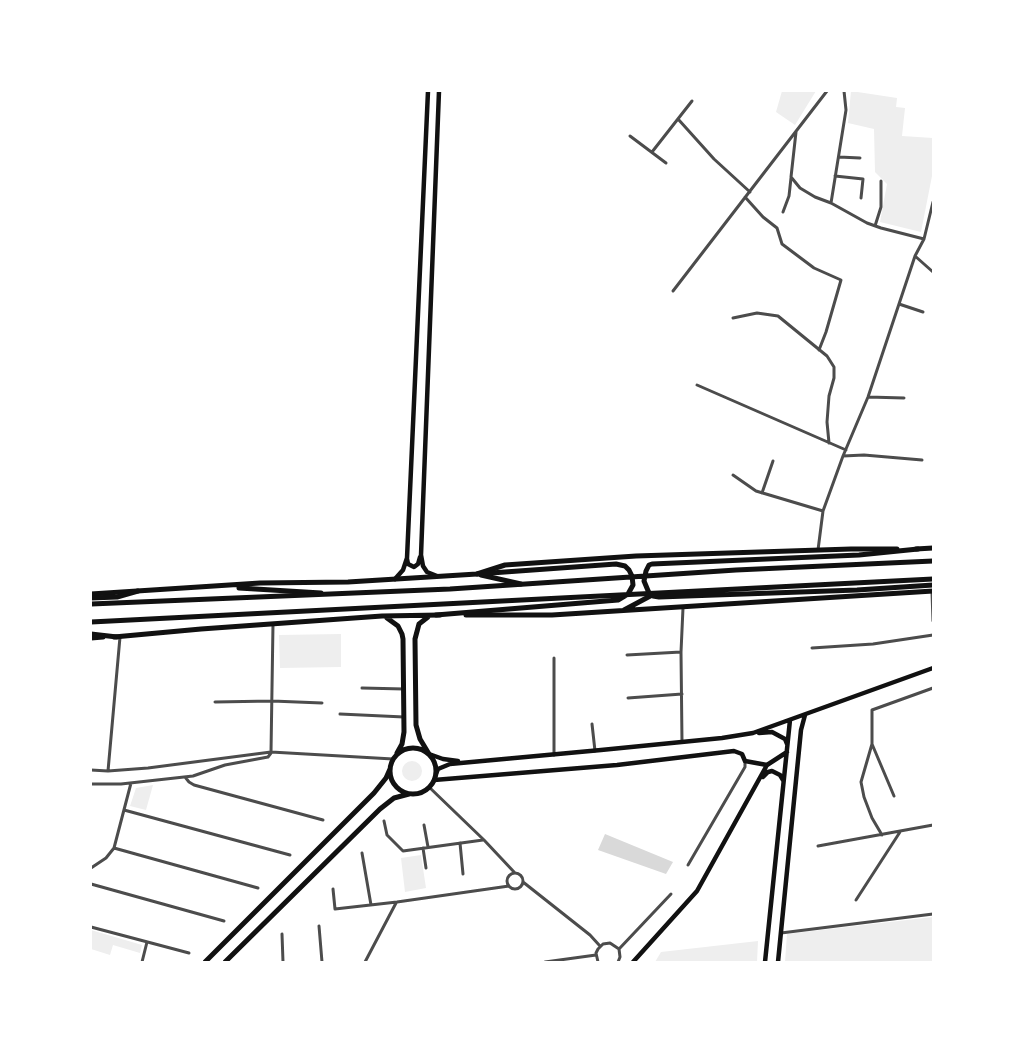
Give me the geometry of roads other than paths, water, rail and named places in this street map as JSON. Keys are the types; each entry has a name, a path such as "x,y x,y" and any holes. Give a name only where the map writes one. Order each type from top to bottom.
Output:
{"main road":[{"path":"428,91 407,558 408,564 414,567 418,564 420,555 439,91"},
{"path":"412,447 424,448"},
{"path":"918,549 859,555 652,564 647,568 644,578 646,588 653,596 659,597 857,590 933,585"},
{"path":"477,574 505,565 627,556 818,550 933,549"},
{"path":"420,555 427,572 437,576"},
{"path":"395,579 403,570 407,558"},
{"path":"91,604 339,594 736,570 933,561"},
{"path":"91,594 260,583 395,579 620,564 627,568 632,576 631,589 628,594 620,599 436,615 426,617 422,621 416,630 414,639 416,725 420,738 429,754 443,759 467,762"},
{"path":"477,574 524,584"},
{"path":"91,622 933,579"},
{"path":"213,587 339,594"},
{"path":"91,598 112,597 138,591"},
{"path":"91,636 119,637 382,616 500,614 552,616 932,591"},
{"path":"621,611 658,592"},
{"path":"205,962 374,793 386,778 393,759 402,744 404,717 403,639 401,630 396,624 382,616"},
{"path":"403,639 405,635 409,634 414,639"},
{"path":"753,733 933,668"},
{"path":"778,962 801,730 805,715"},
{"path":"765,962 790,720"},
{"path":"788,735 795,726 799,726 801,730"},
{"path":"225,962 380,809 394,798 416,794 429,788 438,769 443,766 753,733 772,732 785,739 787,745"},
{"path":"398,753 414,747 420,748 434,759 436,774"},
{"path":"434,780 618,765 734,751 742,754 745,761 767,765"},
{"path":"633,962 697,891 767,765 787,752"},
{"path":"390,769 393,782 397,788 409,794"},
{"path":"760,780 768,772 772,771 780,775 783,780"},
{"path":"781,806 793,808"}],"street":[{"path":"673,291 827,91"},
{"path":"831,202 846,110 844,91"},
{"path":"652,152 692,101"},
{"path":"678,119 714,158 750,192"},
{"path":"783,212 789,196 796,131"},
{"path":"630,136 666,163"},
{"path":"839,157 860,158"},
{"path":"835,176 864,179 861,198"},
{"path":"791,177 800,188 815,197 831,202 875,226 924,239"},
{"path":"875,226 881,207 881,181"},
{"path":"745,197 763,217 778,228 782,244 814,268 841,280 834,308 819,350"},
{"path":"818,550 823,511 843,456 868,397 914,256 924,239 933,202"},
{"path":"914,256 933,272"},
{"path":"899,304 923,312"},
{"path":"733,318 757,312 778,316 827,356 834,367 834,378 829,396 829,443"},
{"path":"697,385 846,450"},
{"path":"868,397 904,398"},
{"path":"843,456 864,455 922,460"},
{"path":"762,493 773,461"},
{"path":"733,475 756,491 823,511"},
{"path":"932,591 933,621"},
{"path":"682,742 681,652 683,608"},
{"path":"91,784 131,783 193,776 225,765 268,757 272,752 273,624"},
{"path":"812,648 873,644 933,634"},
{"path":"108,771 119,637"},
{"path":"627,655 681,652"},
{"path":"554,658 554,755"},
{"path":"362,688 404,689"},
{"path":"882,835 872,818 861,782 872,744 872,710 933,688"},
{"path":"628,698 682,694"},
{"path":"214,702 272,701 322,703"},
{"path":"340,714 404,717"},
{"path":"592,724 595,751"},
{"path":"872,744 894,796"},
{"path":"91,770 108,771 272,752 393,759"},
{"path":"688,865 745,767 745,761"},
{"path":"185,777 194,785 323,820"},
{"path":"91,868 106,858 114,848 131,783"},
{"path":"429,788 484,840 515,873 520,874 523,882 590,935 600,946"},
{"path":"124,810 290,855"},
{"path":"384,821 387,835 403,851 484,840"},
{"path":"424,825 428,848"},
{"path":"818,846 933,826"},
{"path":"856,900 900,832"},
{"path":"460,843 463,874"},
{"path":"114,848 258,888"},
{"path":"423,848 426,868"},
{"path":"362,853 371,905"},
{"path":"509,886 508,876 515,873"},
{"path":"333,889 335,909 509,886 513,889 519,888 523,882"},
{"path":"91,884 224,921"},
{"path":"619,949 671,894"},
{"path":"365,962 397,902"},
{"path":"780,933 933,914"},
{"path":"318,926 322,962"},
{"path":"91,927 189,953"},
{"path":"282,934 283,962"},
{"path":"142,962 147,942"},
{"path":"598,962 596,955 600,946 610,943 619,949 620,957 618,962"},
{"path":"546,962 596,955"}]}
